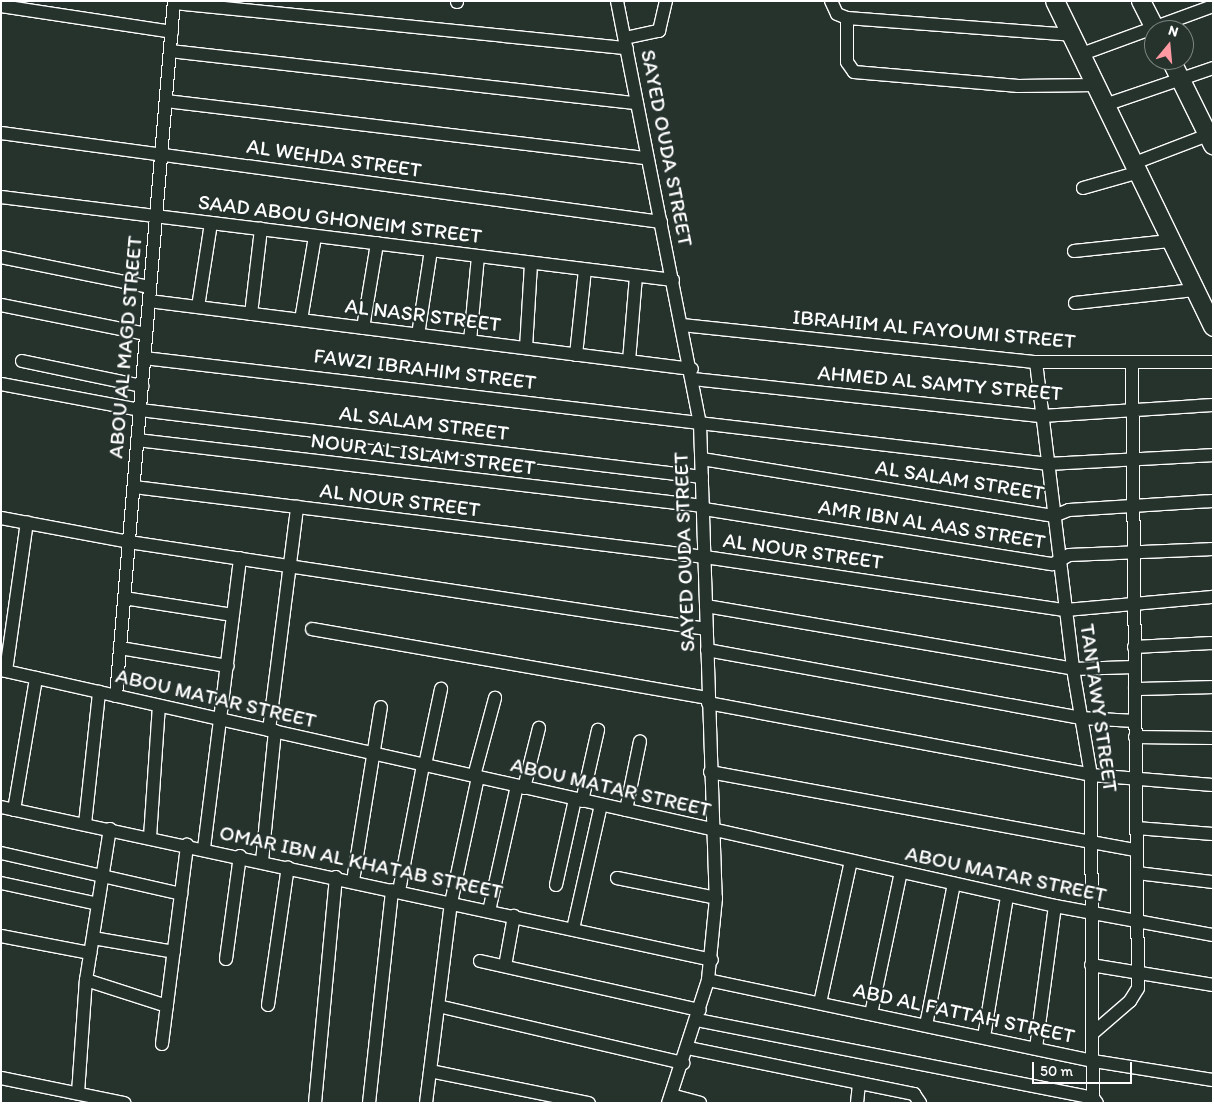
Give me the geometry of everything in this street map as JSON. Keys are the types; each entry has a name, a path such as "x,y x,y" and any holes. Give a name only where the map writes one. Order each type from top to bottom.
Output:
{"street":[{"name":"SAYED OUDA STREET","path":"617,1 660,222 693,374 700,424 702,459 710,772 716,898 712,960 708,980 688,1048 669,1099"},
{"path":"174,2 626,43 662,29 666,1"},
{"path":"831,1 837,14 847,18 1071,35"},
{"path":"1055,1 1082,54 1169,241 1213,327"},
{"path":"1141,1 1151,20"},
{"name":"ABOU AL MAGD STREET","path":"116,696 174,2"},
{"path":"1,6 172,32"},
{"path":"1174,20 1213,6"},
{"path":"847,18 847,62 854,72 1018,86 1096,85"},
{"path":"1082,54 1144,31"},
{"path":"170,51 637,103"},
{"path":"1105,105 1213,68"},
{"path":"1083,188 1211,138 1176,70"},
{"path":"166,101 647,158"},
{"name":"AL WEHDA STREET","path":"1,133 660,222"},
{"name":"SAAD ABOU GHONEIM STREET","path":"1,197 673,280"},
{"path":"198,307 211,223"},
{"path":"251,314 261,229"},
{"path":"300,320 315,236"},
{"path":"1074,251 1169,241"},
{"path":"363,328 377,244"},
{"path":"418,335 431,250"},
{"path":"470,341 478,256"},
{"path":"1,258 150,286"},
{"path":"526,348 531,263"},
{"path":"576,354 585,270"},
{"path":"629,361 636,276"},
{"path":"1076,302 1194,290"},
{"name":"AL NASR STREET","path":"149,301 629,361 693,374"},
{"path":"1,305 146,334"},
{"name":"IBRAHIM AL FAYOUMI STREET","path":"682,325 1036,362 1213,362"},
{"name":"FAWZI IBRAHIM STREET","path":"144,358 1049,464 1213,455"},
{"path":"22,361 142,386"},
{"name":"TANTAWY STREET","path":"1036,362 1073,669 1091,775 1094,844 1091,965 1094,1101"},
{"path":"1093,1033 1135,996 1138,973 1132,363"},
{"name":"AHMED AL SAMTY STREET","path":"693,374 1042,416 1132,413 1213,404"},
{"name":"AL SALAM STREET","path":"1,384 140,410 702,476"},
{"name":"NOUR AL ISLAM STREET","path":"137,440 704,508"},
{"name":"AL SALAM STREET","path":"702,459 1054,516 1069,510 1213,501"},
{"name":"AL NOUR STREET","path":"134,487 705,557 1066,610 1134,606 1213,597"},
{"name":"AL NOUR STREET","path":"272,731 297,507"},
{"name":"AMR IBN AL AAS STREET","path":"704,508 1053,564 1069,555 1213,549"},
{"path":"1,518 129,542 706,629"},
{"path":"4,671 27,522"},
{"path":"204,848 240,558"},
{"path":"124,598 233,615"},
{"path":"706,606 1073,669 1134,667"},
{"path":"312,629 708,700 1091,775 1136,782 1213,785"},
{"path":"1134,648 1213,643"},
{"path":"120,648 227,666"},
{"path":"707,650 1080,718 1135,721"},
{"name":"ABOU MATAR STREET","path":"4,671 1008,896 1093,914 1213,935"},
{"path":"8,808 36,678"},
{"path":"1135,689 1213,687"},
{"path":"369,1103 395,890 441,689"},
{"path":"85,824 99,692"},
{"path":"426,1103 451,903 494,698"},
{"path":"150,837 159,706"},
{"path":"353,881 381,707"},
{"path":"489,911 520,787 539,728"},
{"path":"556,885 598,730"},
{"path":"262,861 272,731"},
{"path":"1135,737 1213,738"},
{"path":"626,810 640,741"},
{"path":"710,772 1094,844 1136,850"},
{"path":"573,929 601,805"},
{"name":"OMAR IBN AL KHATAB STREET","path":"8,808 204,848 712,960"},
{"path":"1136,828 1213,834"},
{"path":"78,1093 86,980 110,829"},
{"path":"162,1044 187,845"},
{"path":"1,853 181,894"},
{"path":"226,959 240,856"},
{"path":"820,1003 851,861"},
{"path":"268,1005 288,867"},
{"path":"871,1014 901,872"},
{"path":"1137,873 1213,882"},
{"path":"315,1103 336,877"},
{"path":"617,878 716,898"},
{"path":"1,883 98,904"},
{"path":"926,1025 954,884"},
{"path":"984,1037 1008,896"},
{"path":"1036,1048 1055,906"},
{"path":"505,966 514,916"},
{"path":"1,936 90,953"},
{"path":"93,938 174,952"},
{"path":"480,961 698,1015 1094,1101"},
{"path":"1091,965 1213,985"},
{"path":"86,980 167,1006"},
{"name":"ABD AL FATTAH STREET","path":"708,980 1094,1060 1213,1080"},
{"path":"438,1006 683,1063"},
{"path":"688,1048 916,1094 920,1103"},
{"path":"430,1071 589,1103"},
{"path":"1,1078 78,1093 98,1100 124,1103"},
{"path":"857,1103 860,1083"},
{"path":"669,1099 700,1103"}]}
